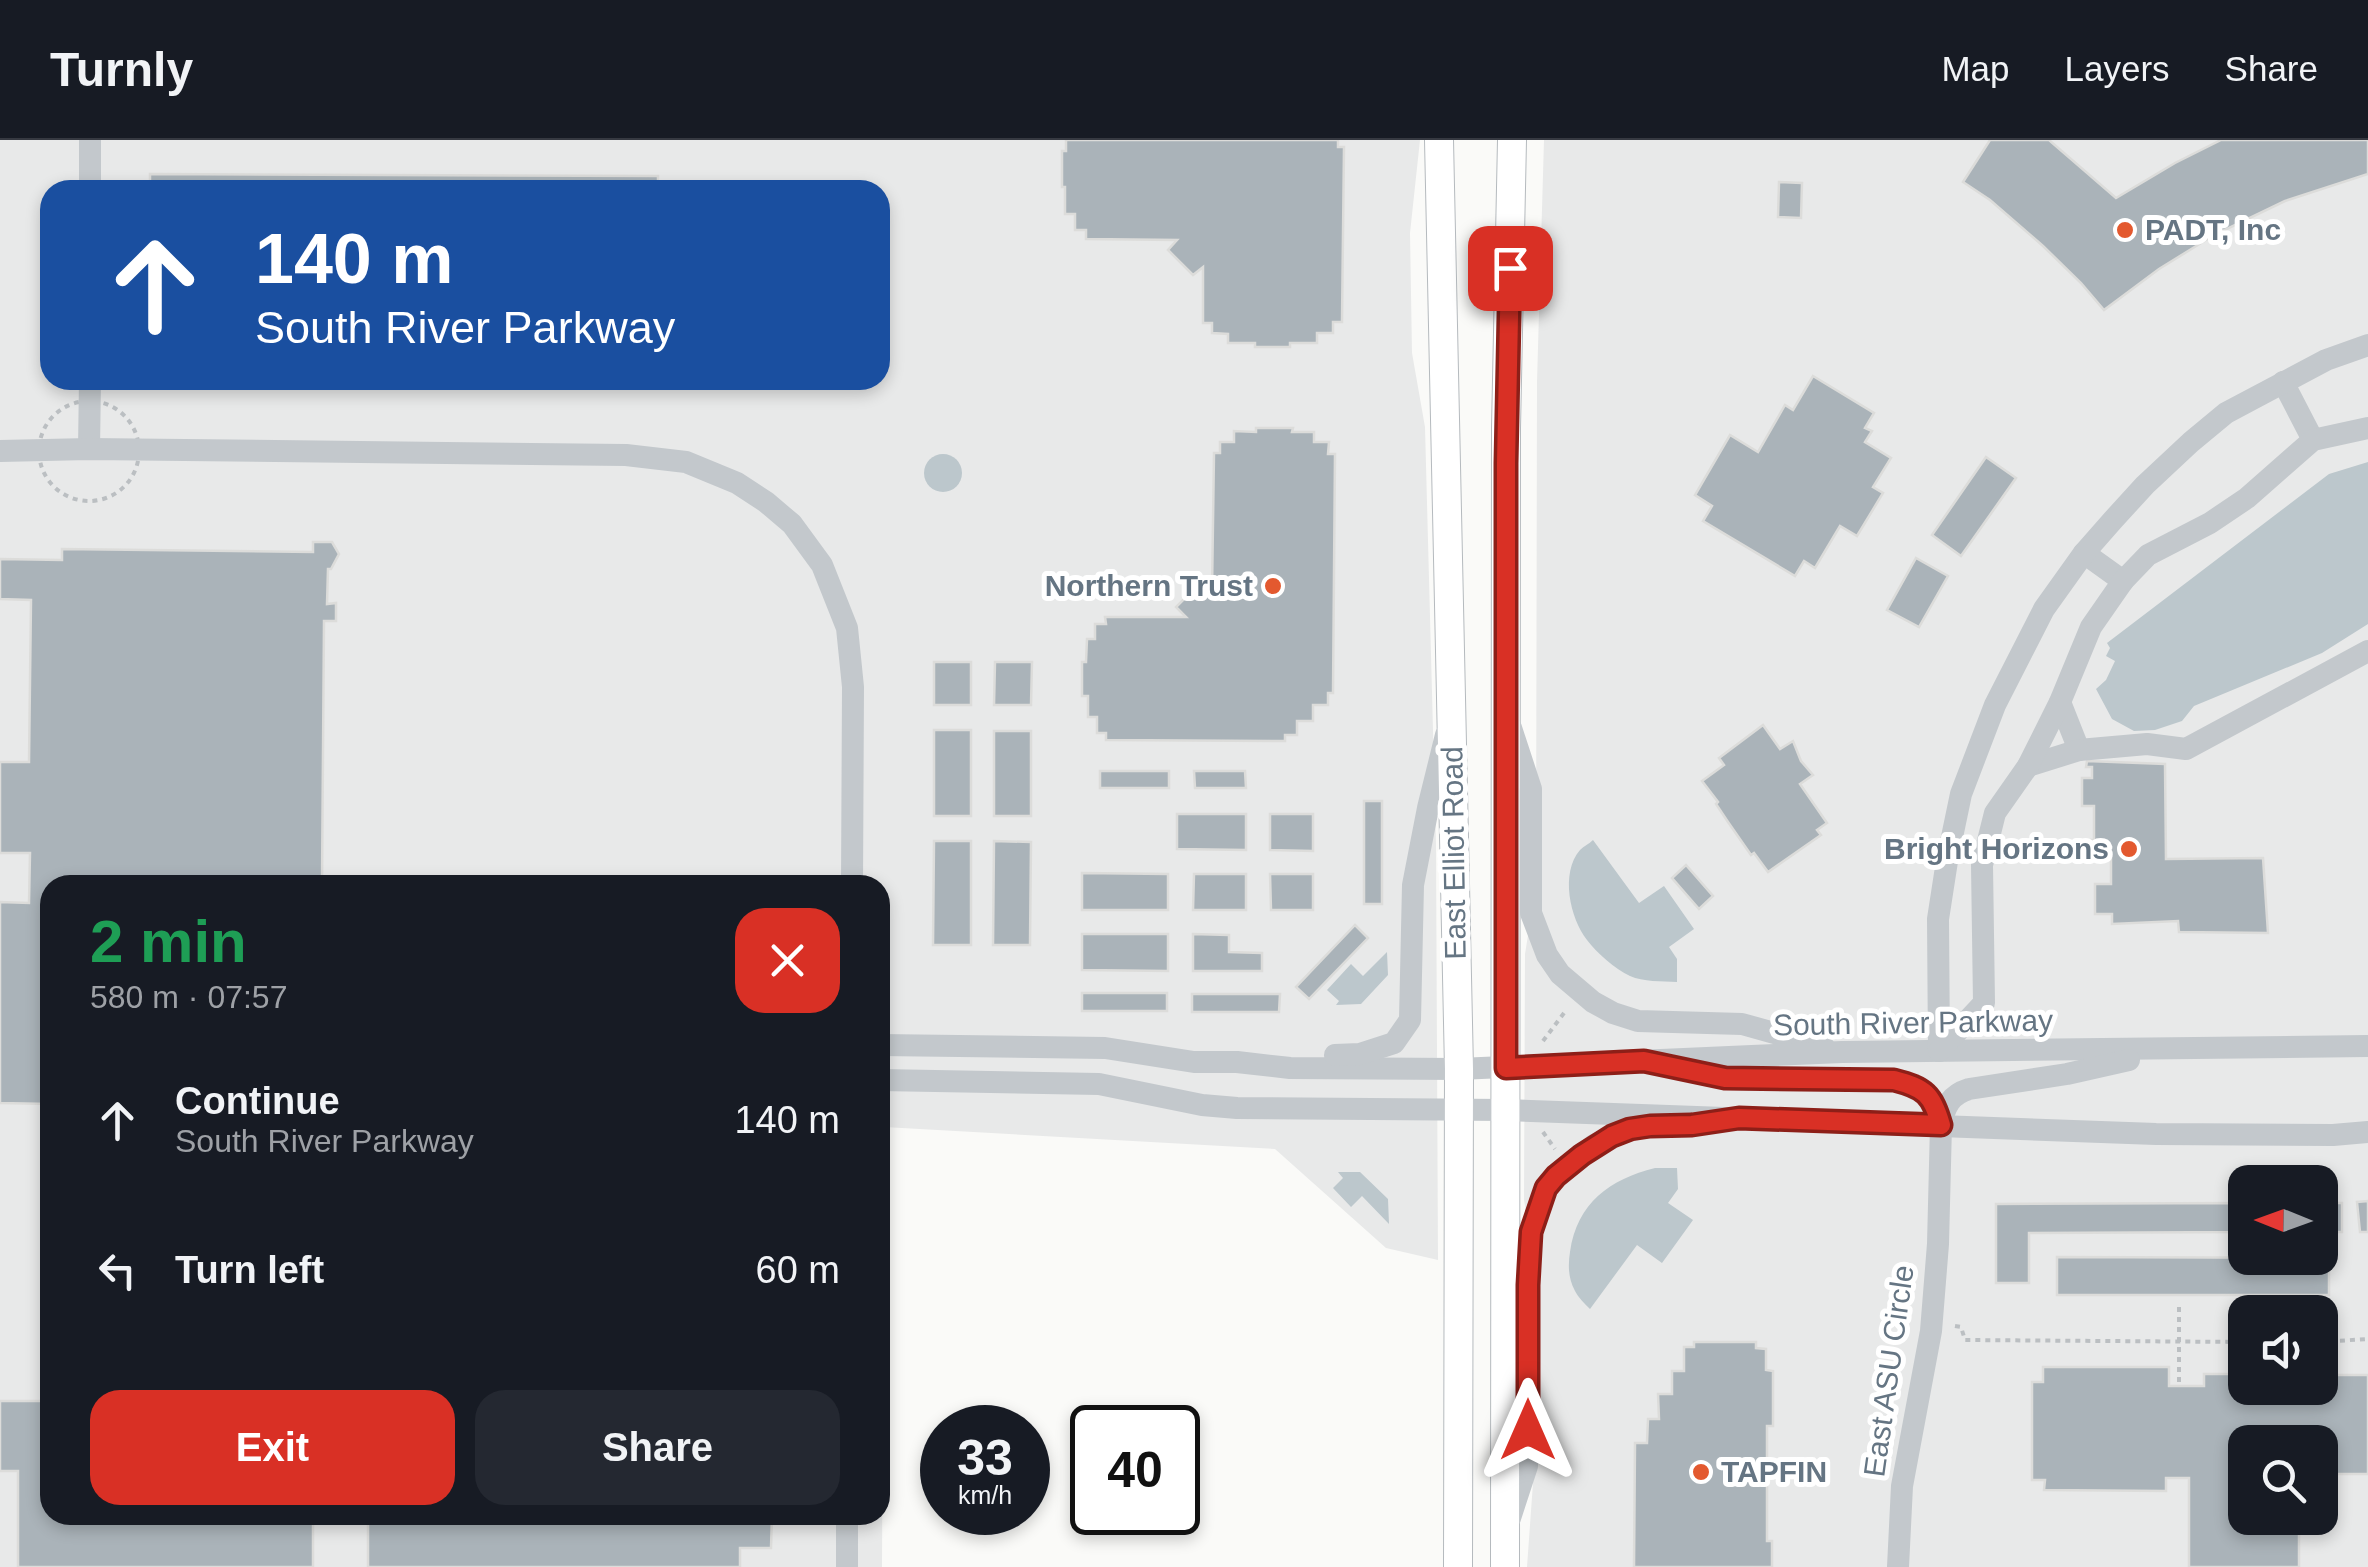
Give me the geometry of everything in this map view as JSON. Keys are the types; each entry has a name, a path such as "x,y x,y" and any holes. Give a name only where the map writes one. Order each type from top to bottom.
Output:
{"main road":[{"name":"East Elliot Road","path":"1438,140 1459,1069 1458,1567"},
{"name":"East Elliot Road","path":"1506,1567 1506,428 1512,140"}],"street":[{"path":"90,140 90,180"},
{"path":"1940,1051 1938,919 1961,794 1995,705 2044,608 2084,553 2144,485 2191,442 2226,414 2283,382 2368,344"},
{"path":"2283,382 2313,440"},
{"path":"89,449 90,390"},
{"path":"1940,1051 1984,1003 1982,865 1996,812 2028,766 2091,627 2123,581 2148,555 2248,498 2313,440 2368,428"},
{"path":"0,452 89,449 626,456 686,462 737,483 792,524 807,543 822,565 847,628 853,687 852,875"},
{"path":"2084,553 2123,581"},
{"path":"2028,766 2080,750 2147,744 2186,749 2368,651"},
{"path":"2060,702 2080,750"},
{"path":"1506,712 1530,789 1531,914 1547,955 1560,974 1592,1002 1613,1014 1638,1020 1742,1024 1842,1052"},
{"path":"890,1045 1105,1048 1194,1062 1237,1062 1360,1054 1394,1043 1410,1020 1413,885 1450,717"},
{"name":"South River Parkway","path":"1237,1062 1290,1068 1459,1069 1842,1052 2368,1046"},
{"path":"1941,1125 1950,1099 1960,1092 2067,1074 2172,1050"},
{"path":"1644,1061 1725,1078 1894,1080 1920,1088 1928,1095 1941,1125"},
{"path":"890,1080 1100,1084 1202,1105 1237,1108 1506,1110 2156,1134 2368,1132"},
{"path":"1506,1530 1527,1466 1531,1232 1546,1188 1594,1146 1630,1129 1739,1118"},
{"name":"East ASU Circle","path":"1898,1567 1902,1486 1931,1330 1941,1125"},
{"path":"847,1525 847,1567"}],"path":[{"path":"1544,1040 1573,1001"},
{"path":"1543,1132 1563,1159"},
{"path":"2179,1304 2179,1382"},
{"path":"1952,1326 1962,1327 1965,1340 2228,1342"},
{"path":"2338,1341 2368,1339"}],"shaded area":[{"path":"0,140 1420,140 1410,233 1412,353 1425,427 1436,844 1438,1260 1386,1248 1275,1149 890,1127 890,875 40,875 40,1525 882,1525 882,1567 0,1567"},
{"path":"1544,140 2368,140 2368,1567 1527,1567 1534,1469 1535,1266 1524,1200 1525,954 1536,886 1537,382"},
{"path":"943,454 956,460 962,473 956,486 943,492 930,486 924,473 930,460"},
{"path":"2368,462 2368,624 2322,653 2194,706 2182,721 2155,730 2134,731 2112,719 2096,689 2106,680 2115,661 2106,656 2110,648 2107,643 2329,474"},
{"path":"1593,840 1639,903 1664,886 1694,929 1669,947 1677,959 1677,982 1641,979 1624,973 1601,955 1581,931 1572,908 1570,871 1580,850"},
{"path":"1387,952 1388,975 1361,1004 1336,1005 1339,1001 1327,990 1351,964 1363,976"},
{"path":"1655,1168 1677,1168 1678,1189 1668,1203 1693,1220 1662,1263 1637,1245 1590,1309 1575,1291 1569,1272 1570,1252 1580,1220 1610,1186"},
{"path":"1338,1172 1360,1172 1388,1199 1389,1224 1362,1196 1351,1207 1333,1188 1343,1178"}],"building":[{"path":"1066,140 1338,140 1338,147 1344,147 1342,322 1333,322 1333,333 1317,333 1317,343 1290,343 1290,347 1228,343 1228,334 1212,333 1212,323 1203,323 1203,267 1193,275 1168,250 1177,240 1086,239 1086,230 1075,230 1075,214 1065,214 1062,187 1062,151 1066,151"},
{"name":"PADT, Inc","path":"1990,140 2049,140 2116,198 2221,140 2368,140 2368,174 2285,201 2214,235 2104,310 2043,246 1963,182"},
{"path":"150,174 658,176 658,180 150,180"},
{"path":"1779,182 1802,183 1801,218 1778,217"},
{"path":"1813,376 1874,413 1865,428 1872,431 1865,442 1891,458 1873,487 1883,493 1857,536 1840,526 1815,568 1804,561 1795,576 1703,521 1712,506 1695,495 1730,435 1758,452 1785,405 1793,410"},
{"name":"Northern Trust","path":"1256,428 1314,432 1314,442 1329,442 1328,454 1335,454 1333,693 1328,693 1328,705 1313,705 1313,721 1297,721 1297,735 1285,735 1285,741 1106,740 1106,733 1097,733 1097,717 1088,717 1088,696 1082,696 1087,639 1095,639 1095,624 1106,624 1105,617 1186,617 1176,607 1202,581 1212,591 1214,453 1220,453 1220,442 1234,442 1234,431 1256,432"},
{"path":"1986,457 2016,478 1961,556 1932,535"},
{"path":"313,542 332,542 339,554 328,569 327,604 336,603 336,621 324,621 322,875 40,875 40,1104 0,1103 0,902 29,903 30,853 0,853 0,762 29,762 31,600 0,599 0,559 62,560 62,549 313,552"},
{"path":"1916,558 1948,576 1919,627 1887,610"},
{"path":"934,662 971,662 971,705 934,705"},
{"path":"995,662 1032,662 1031,705 994,705"},
{"path":"1763,725 1780,749 1793,741 1801,761 1813,775 1800,784 1827,823 1817,830 1821,835 1768,872 1754,853 1751,855 1702,781 1724,765 1719,758"},
{"path":"934,730 971,730 971,816 934,816"},
{"path":"994,731 1031,731 1031,816 994,816"},
{"name":"Bright Horizons","path":"2087,761 2165,764 2166,859 2263,858 2268,933 2179,932 2178,921 2112,924 2112,914 2095,914 2095,884 2111,884 2111,859 2091,859 2094,806 2082,806 2082,778 2092,778 2092,767 2086,767"},
{"path":"1100,771 1169,771 1169,788 1100,788"},
{"path":"1194,771 1245,771 1246,788 1195,788"},
{"path":"1364,801 1382,801 1382,904 1364,904"},
{"path":"1177,814 1246,814 1246,850 1177,849"},
{"path":"1270,814 1313,814 1313,851 1270,850"},
{"path":"934,841 971,841 971,945 933,945"},
{"path":"994,841 1031,842 1030,945 993,945"},
{"path":"1686,865 1713,896 1699,909 1672,878"},
{"path":"1082,873 1168,874 1168,910 1082,910"},
{"path":"1194,874 1246,874 1246,910 1193,910"},
{"path":"1270,874 1313,874 1313,910 1271,910"},
{"path":"1355,925 1368,938 1309,999 1296,987"},
{"path":"1082,934 1168,934 1168,971 1082,970"},
{"path":"1193,934 1229,935 1229,952 1262,953 1262,971 1193,971"},
{"path":"1082,993 1167,993 1167,1011 1082,1011"},
{"path":"1192,994 1280,994 1279,1012 1192,1012"},
{"path":"2368,1201 2368,1232 2360,1232 2357,1202"},
{"path":"2228,1203 2228,1232 2029,1233 2029,1283 1996,1283 1996,1204"},
{"path":"2338,1203 2342,1203 2342,1232 2338,1232"},
{"path":"2057,1257 2228,1258 2228,1275 2329,1275 2329,1295 2057,1295"},
{"name":"TAPFIN","path":"1694,1342 1756,1342 1756,1348 1766,1349 1766,1370 1773,1371 1773,1426 1767,1426 1767,1541 1772,1541 1772,1567 1634,1567 1635,1443 1647,1443 1648,1419 1659,1419 1658,1394 1672,1394 1672,1371 1684,1371 1684,1347 1694,1347"},
{"path":"2043,1367 2169,1367 2169,1386 2204,1386 2204,1374 2228,1374 2228,1405 2338,1405 2338,1375 2368,1375 2368,1474 2338,1474 2338,1425 2228,1425 2228,1535 2299,1535 2299,1567 2189,1567 2189,1478 2166,1478 2166,1491 2044,1490 2045,1480 2032,1480 2032,1382 2043,1382"},
{"path":"0,1401 40,1401 40,1525 313,1525 313,1567 18,1567 18,1471 0,1471"},
{"path":"368,1525 772,1525 771,1548 740,1548 740,1567 368,1567"}],"place":[{"name":"PADT, Inc","path":"2125,230"},
{"name":"Northern Trust","path":"1273,586"},
{"name":"Bright Horizons","path":"2129,849"},
{"name":"TAPFIN","path":"1701,1472"}],"route":[{"path":"1510,268 1506,463 1506,1068 1644,1061 1725,1078 1894,1080 1920,1088 1928,1095 1941,1125 1739,1118 1630,1129 1594,1146 1546,1188 1531,1232 1528,1430"}]}
